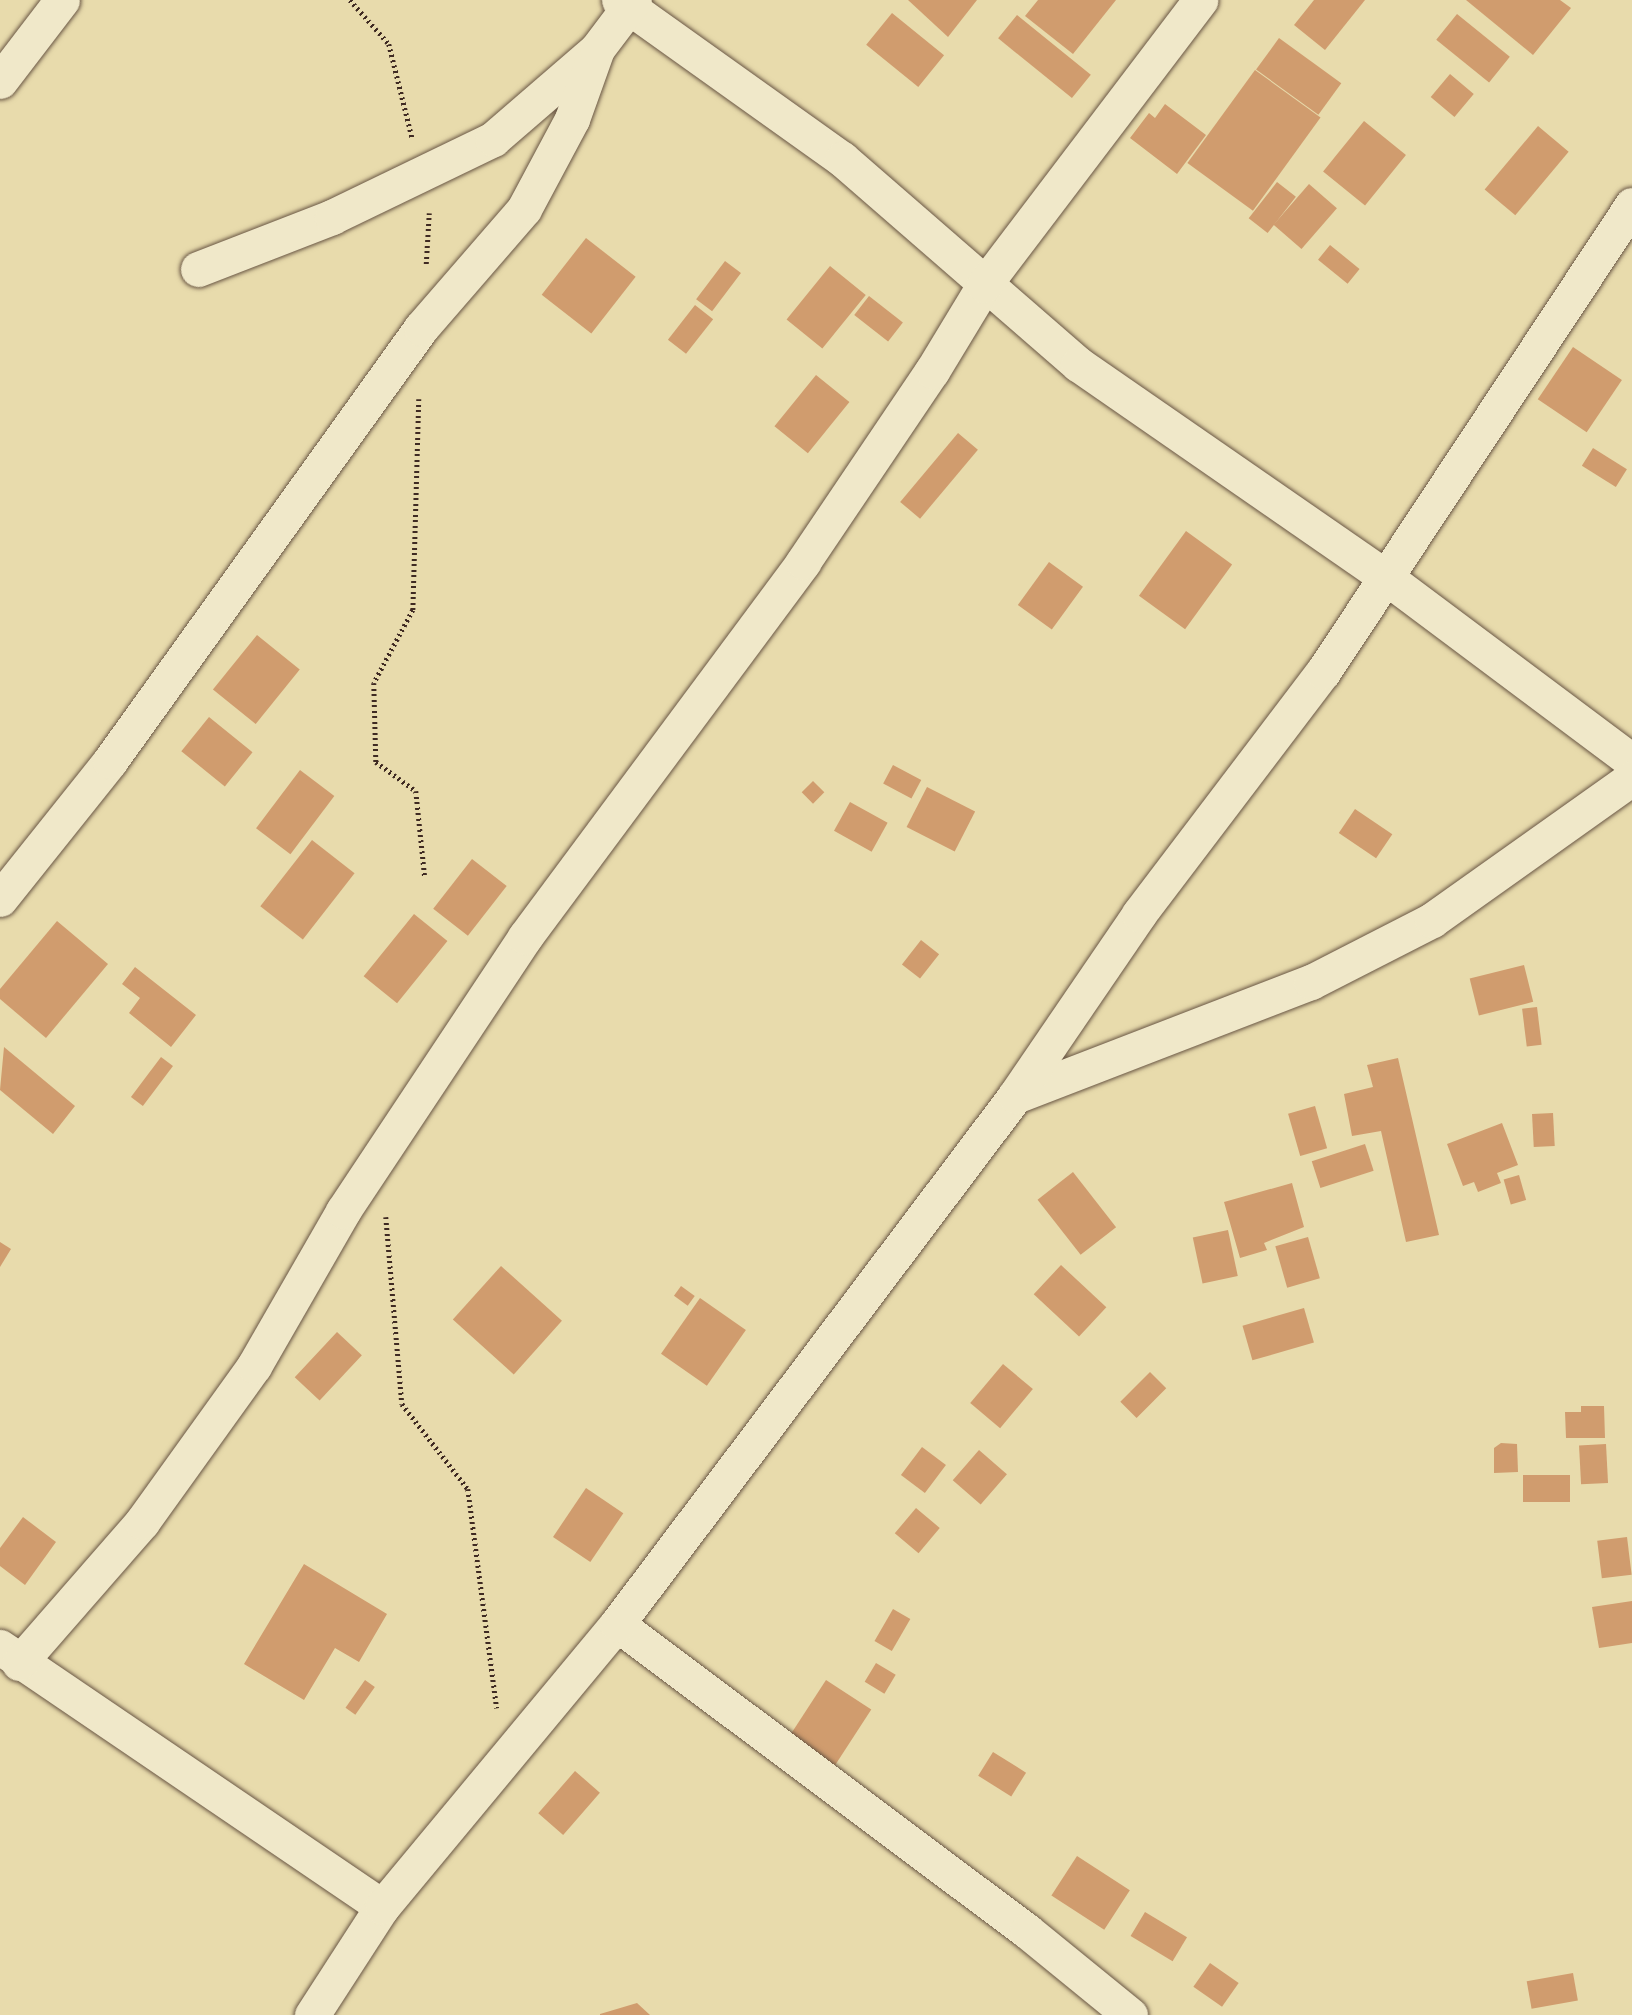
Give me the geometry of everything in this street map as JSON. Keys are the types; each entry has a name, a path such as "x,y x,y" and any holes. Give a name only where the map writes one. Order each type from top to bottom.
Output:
{"street":[{"path":"0,81 62,0"},
{"path":"382,1907 10,1655 142,1522 254,1366 381,1156 525,937 824,530 932,372 984,285 1200,0"},
{"path":"0,899 110,761 421,328 524,209 572,119 597,49 627,2 842,159 1077,364 1387,578 1632,761"},
{"path":"198,269 432,171 493,139 597,49"},
{"path":"312,2015 382,1907 504,1765 617,1624 1015,1096 1139,914 1283,727 1387,578 1632,205"},
{"path":"1015,1096 1311,982 1420,926 1632,778"},
{"path":"617,1624 1027,1931 1130,2015"}],"path":[{"path":"350,0 389,44 412,138 432,171 421,328"},
{"path":"419,395 413,610 374,682 376,762 416,791 425,878"},
{"path":"381,1156 402,1404 468,1489 504,1765"}],"building":[{"path":"908,0 977,0 948,37"},
{"path":"1038,0 1116,0 1073,54 1025,16"},
{"path":"1314,0 1365,0 1325,50 1294,25"},
{"path":"1466,0 1560,0 1571,8 1533,55"},
{"path":"892,13 944,55 918,87 866,45"},
{"path":"1457,14 1510,57 1489,82 1436,40"},
{"path":"1017,15 1091,75 1072,98 998,38"},
{"path":"1279,38 1341,83 1318,115 1256,70"},
{"path":"1255,70 1321,118 1253,211 1187,163"},
{"path":"1450,74 1474,94 1454,117 1431,97"},
{"path":"1165,104 1206,135 1177,174 1130,138 1149,113 1155,118"},
{"path":"1364,121 1406,155 1365,205 1323,172"},
{"path":"1538,126 1569,152 1515,215 1485,190"},
{"path":"1277,182 1296,197 1268,233 1249,218"},
{"path":"1309,184 1337,208 1301,249 1274,225"},
{"path":"586,238 636,277 591,334 542,295"},
{"path":"1330,245 1360,269 1348,284 1318,260"},
{"path":"725,261 741,273 712,311 696,299"},
{"path":"830,266 866,295 822,349 787,320"},
{"path":"869,296 903,322 888,341 854,315"},
{"path":"695,305 713,319 686,354 668,340"},
{"path":"1573,347 1622,380 1587,432 1538,399"},
{"path":"816,375 849,402 808,453 774,426"},
{"path":"958,433 978,450 920,519 900,502"},
{"path":"1593,448 1627,469 1616,487 1582,466"},
{"path":"1186,531 1232,565 1185,629 1139,596"},
{"path":"1049,562 1083,587 1052,630 1018,605"},
{"path":"257,635 300,670 256,724 213,689"},
{"path":"209,717 253,752 225,786 181,751"},
{"path":"893,765 921,780 911,799 883,784"},
{"path":"300,770 334,796 290,854 256,828"},
{"path":"813,781 824,792 813,804 802,792"},
{"path":"927,787 975,812 955,852 907,827"},
{"path":"850,802 888,823 872,852 834,831"},
{"path":"1355,809 1392,834 1376,858 1339,833"},
{"path":"312,840 355,873 303,939 260,906"},
{"path":"472,859 507,886 468,936 433,909"},
{"path":"414,914 447,941 397,1003 364,976"},
{"path":"57,921 108,964 46,1038 0,999 0,989"},
{"path":"921,940 939,954 920,979 902,964"},
{"path":"1524,965 1533,1002 1479,1015 1470,979"},
{"path":"135,967 196,1015 171,1047 129,1013 140,998 122,984"},
{"path":"1537,1007 1542,1045 1527,1047 1522,1009"},
{"path":"4,1047 75,1106 53,1134 0,1090"},
{"path":"161,1057 173,1066 143,1106 131,1097"},
{"path":"1398,1058 1439,1235 1406,1242 1381,1131 1352,1136 1344,1094 1373,1087 1367,1065"},
{"path":"1315,1106 1327,1148 1300,1156 1288,1114"},
{"path":"1553,1113 1555,1146 1534,1147 1532,1114"},
{"path":"1502,1123 1518,1165 1497,1173 1501,1183 1478,1192 1474,1182 1463,1186 1447,1144"},
{"path":"1365,1144 1374,1171 1320,1188 1312,1161"},
{"path":"1073,1172 1116,1227 1081,1255 1038,1200"},
{"path":"1519,1175 1526,1200 1511,1204 1504,1179"},
{"path":"1292,1183 1304,1227 1264,1243 1267,1250 1240,1258 1224,1202"},
{"path":"1228,1230 1238,1276 1203,1283 1193,1237"},
{"path":"1308,1237 1320,1278 1287,1288 1275,1246"},
{"path":"0,1242 11,1249 0,1267"},
{"path":"1061,1265 1106,1307 1079,1337 1034,1294"},
{"path":"501,1266 562,1321 514,1374 453,1320"},
{"path":"681,1286 695,1296 688,1306 674,1296"},
{"path":"700,1298 746,1330 707,1386 661,1354"},
{"path":"1304,1308 1314,1343 1252,1360 1242,1326"},
{"path":"337,1332 362,1355 320,1401 295,1377"},
{"path":"1003,1364 1033,1389 1000,1428 970,1403"},
{"path":"1150,1372 1166,1388 1137,1418 1120,1402"},
{"path":"1581,1406 1604,1406 1605,1438 1566,1438 1565,1412 1581,1412"},
{"path":"1501,1443 1517,1444 1518,1472 1494,1473 1494,1448"},
{"path":"1606,1444 1608,1483 1581,1484 1579,1445"},
{"path":"922,1447 946,1465 925,1493 901,1475"},
{"path":"979,1450 1007,1474 981,1504 953,1480"},
{"path":"1523,1475 1570,1475 1570,1502 1523,1502"},
{"path":"586,1488 623,1513 590,1562 553,1537"},
{"path":"916,1508 940,1528 919,1553 895,1533"},
{"path":"23,1517 56,1542 25,1585 0,1566 0,1548"},
{"path":"1627,1537 1632,1575 1602,1578 1597,1541"},
{"path":"304,1564 387,1614 359,1662 335,1648 304,1700 244,1664"},
{"path":"1632,1601 1632,1643 1599,1648 1592,1607"},
{"path":"893,1609 910,1619 892,1651 874,1641"},
{"path":"876,1663 896,1675 884,1694 865,1682"},
{"path":"365,1680 375,1687 355,1715 345,1708"},
{"path":"826,1680 871,1709 833,1769 787,1740"},
{"path":"993,1752 1026,1773 1011,1796 978,1776"},
{"path":"575,1771 600,1793 563,1835 538,1813"},
{"path":"1077,1856 1130,1890 1104,1930 1051,1895"},
{"path":"1145,1912 1187,1937 1173,1961 1131,1936"},
{"path":"1210,1963 1239,1983 1222,2007 1193,1987"},
{"path":"1573,1973 1578,2001 1532,2009 1527,1981"},
{"path":"637,2003 650,2015 600,2015 600,2014"}]}
